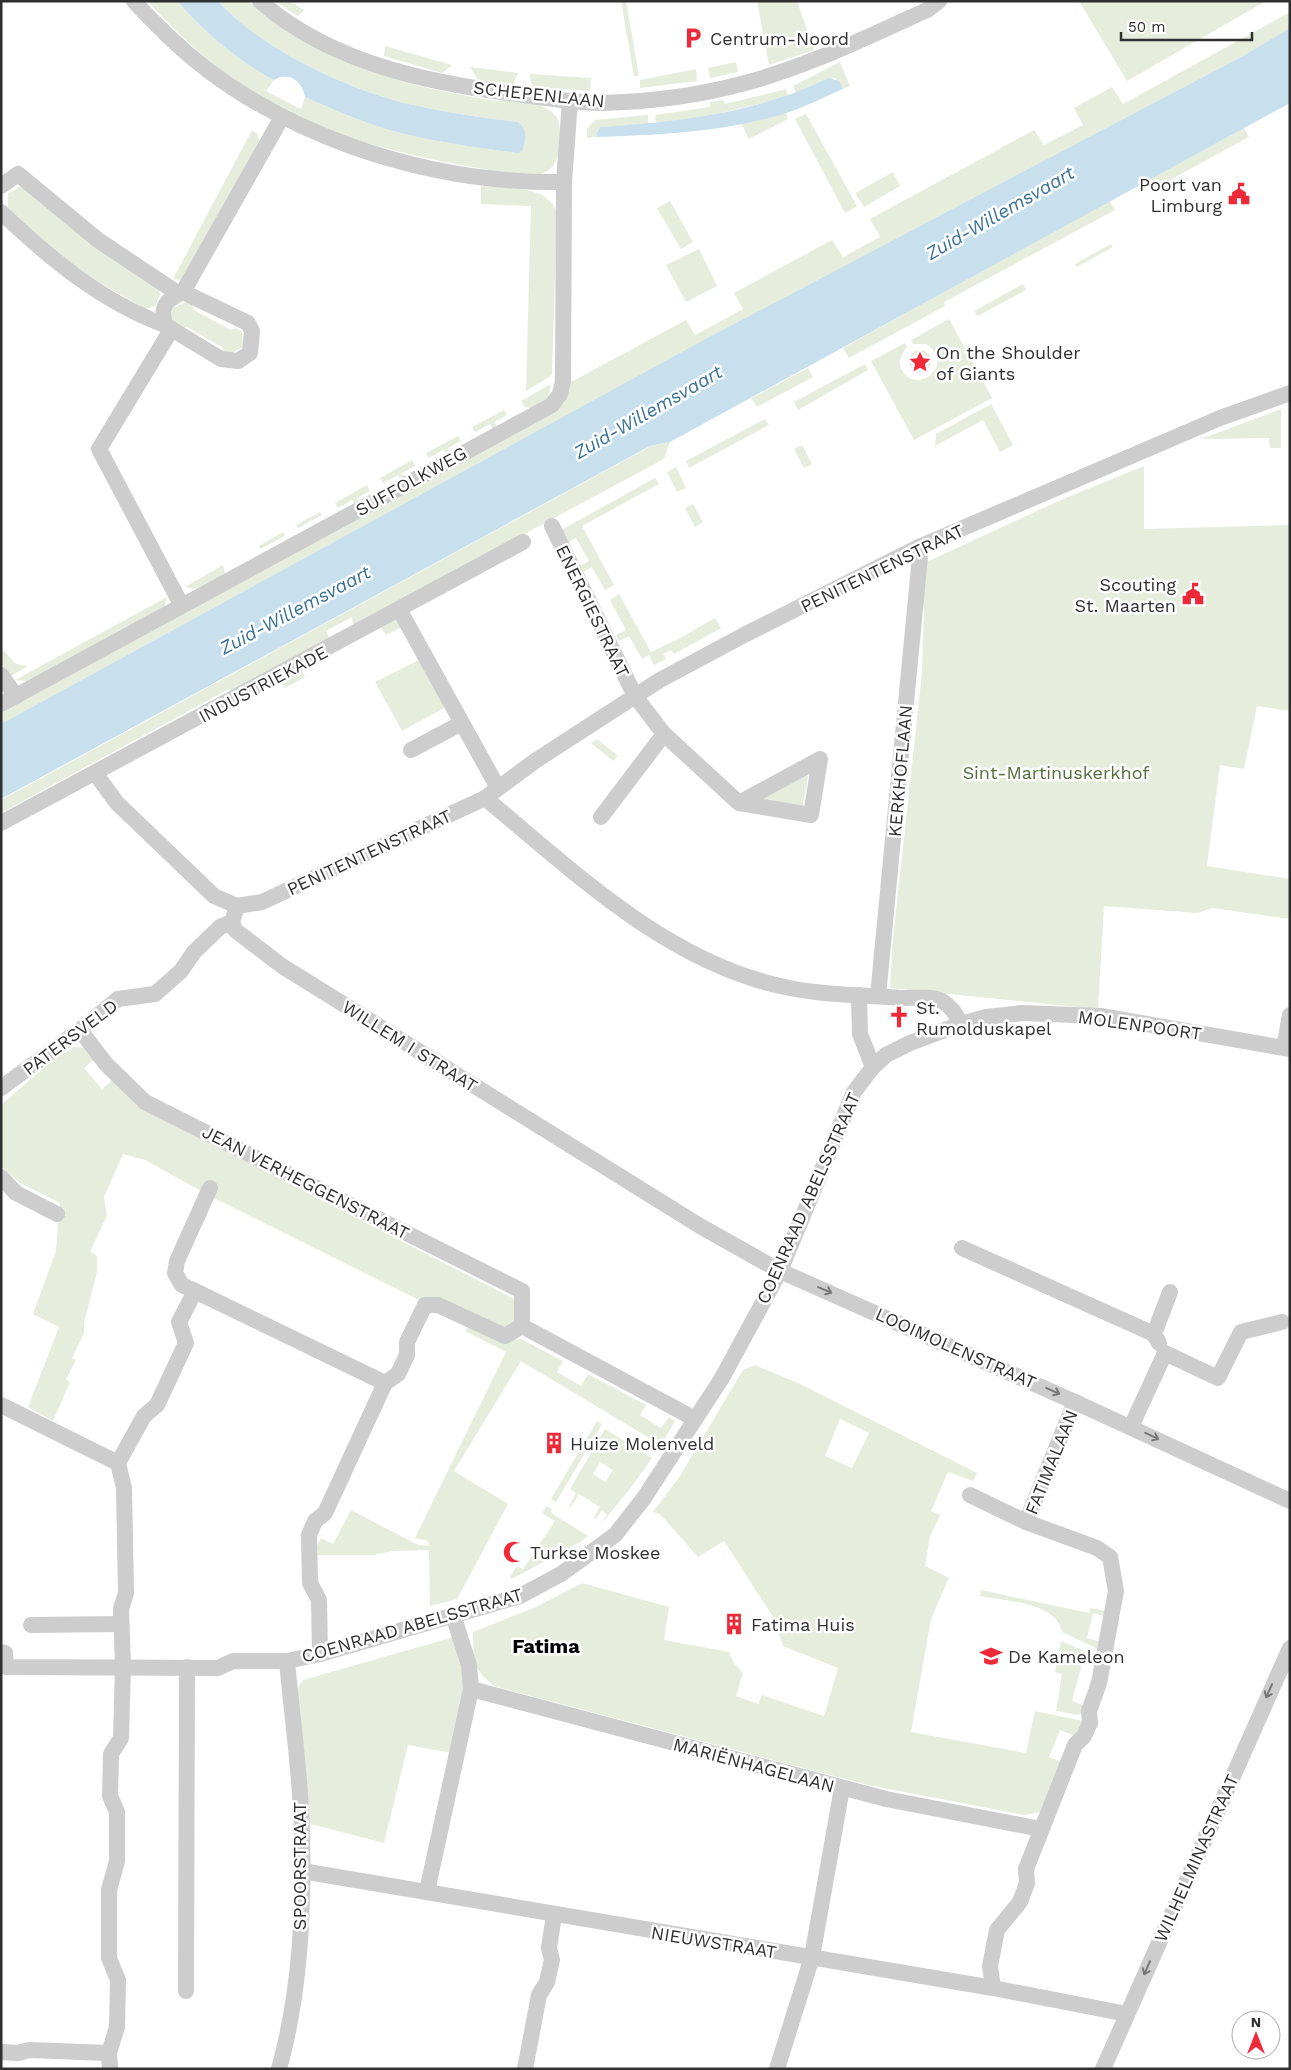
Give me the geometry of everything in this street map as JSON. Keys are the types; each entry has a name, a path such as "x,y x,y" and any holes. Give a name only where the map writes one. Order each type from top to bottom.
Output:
{"street":[{"path":"134,1 188,56 226,85 282,117 365,151 431,168 485,178 531,182 564,182"},
{"name":"SCHEPENLAAN","path":"260,1 309,35 394,70 484,90 570,101 598,102 671,98 743,84 798,68 927,10 939,1"},
{"name":"SUFFOLKWEG","path":"1,704 552,404 560,394 562,380 564,182 570,101"},
{"path":"182,606 100,449 168,328 162,312 165,306 172,298 181,293 282,117"},
{"path":"1,186 18,174 98,240 181,293 248,323 252,331 250,353 238,361 221,359 168,328 137,315 67,270 1,212"},
{"name":"PENITENTENSTRAAT","path":"237,906 262,902 491,793 660,680 746,634 921,546 1220,418 1290,393"},
{"name":"ENERGIESTRAAT","path":"552,526 635,696 664,734 739,803"},
{"name":"INDUSTRIEKADE","path":"1,823 523,542"},
{"name":"KERKHOFLAAN","path":"878,996 921,546"},
{"path":"400,609 462,723 491,793 618,907 698,957 739,975 781,986 859,995 940,1000 952,1008 961,1024"},
{"path":"1,675 16,696"},
{"path":"411,750 462,723"},
{"path":"601,816 664,734"},
{"path":"820,759 811,815 739,803 772,786 820,759"},
{"path":"95,773 117,802 214,896 237,906 232,922"},
{"name":"PATERSVELD","path":"1,1088 80,1030 118,999 154,994 181,971 194,952 220,927 232,922"},
{"name":"WILLEM I STRAAT","path":"232,922 235,930 282,966 700,1226 780,1271"},
{"path":"859,995 860,1034 873,1067"},
{"name":"MOLENPOORT","path":"961,1024 986,1017 1022,1013 1101,1016 1287,1048"},
{"path":"1287,1048 1290,1015"},
{"name":"COENRAAD ABELSSTRAAT","path":"1,1652 5,1653 6,1668 123,1666 218,1668 233,1661 288,1661 320,1654 520,1596 561,1574 615,1535 644,1498 722,1378 780,1271 854,1092 873,1067 886,1055 910,1043 961,1024"},
{"name":"JEAN VERHEGGENSTRAAT","path":"80,1030 106,1064 145,1102 522,1291 522,1326"},
{"path":"1,1177 16,1193 57,1214"},
{"path":"210,1188 177,1261 175,1273 182,1285 385,1383"},
{"path":"962,1248 1154,1334 1165,1353 1218,1378 1241,1332 1282,1322"},
{"name":"LOOIMOLENSTRAAT","path":"780,1271 1131,1427 1290,1501"},
{"path":"1,2052 18,2053 29,2050 109,2061 117,2027 118,1980 109,1958 109,1890 117,1861 118,1812 110,1796 111,1754 121,1738 123,1666 121,1609 126,1593 124,1488 118,1463 144,1416 158,1405 186,1343 179,1322 195,1291"},
{"path":"1154,1334 1170,1292"},
{"path":"320,1654 319,1600 310,1583 309,1535 315,1521 325,1513 385,1383 398,1374 407,1355 407,1342 425,1305 438,1305 505,1336 522,1326 695,1419"},
{"path":"1131,1427 1165,1353"},
{"name":"FATIMALAAN","path":"1026,1522 1075,1402"},
{"path":"1,1405 118,1463"},
{"name":"FATIMALAAN","path":"970,1495 1026,1522 1097,1548 1110,1557 1116,1591 1099,1683 1089,1711 1090,1722 1084,1736 1074,1745 1041,1829"},
{"path":"427,1891 471,1689 469,1665 453,1615"},
{"path":"31,1625 121,1624"},
{"name":"WILHELMINASTRAAT","path":"1103,2069 1290,1648"},
{"name":"SPOORSTRAAT","path":"279,2069 290,2028 297,1984 302,1871 302,1834 288,1661"},
{"path":"186,1991 187,1668"},
{"name":"MARIËNHAGELAAN","path":"471,1689 886,1799 1041,1829"},
{"path":"777,2069 812,1958 842,1788"},
{"path":"993,1988 990,1966 997,1930 1020,1902 1027,1883 1026,1868 1041,1829"},
{"name":"NIEUWSTRAAT","path":"302,1871 993,1988 1127,2014"},
{"path":"524,2069 539,1995 547,1982 552,1960 549,1948 554,1915"}],"green space":[{"path":"148,1 177,1 199,24 234,55 274,80 266,91 301,109 305,97 341,113 392,131 447,143 518,153 522,150 518,122 426,108 389,99 335,79 308,66 257,35 218,1 248,2 306,43 345,61 385,76 444,92 489,100 525,102 539,105 552,112 558,121 560,142 556,160 554,165 544,173 529,175 513,174 431,159 343,135 288,112 230,76 201,54"},
{"path":"275,1 290,1 304,10 298,16"},
{"path":"621,1 626,1 639,76 634,76"},
{"path":"757,1 797,1 814,50 769,65"},
{"path":"1079,1 1266,1 1127,81"},
{"path":"1290,12 1290,29 1243,56 702,342 1,724 1,713 555,411 564,403 569,383 686,320 695,335 743,309 734,293 832,240 843,257 880,237 870,219 1034,130 1044,145 1083,125 1074,108 1112,87 1123,104"},
{"path":"385,46 452,65 442,73 384,56"},
{"path":"736,62 738,72 710,78 708,68"},
{"path":"840,62 850,86 843,89 835,78 796,93 793,86"},
{"path":"470,67 518,73 513,85 478,80"},
{"path":"696,69 697,81 640,88 640,80"},
{"path":"530,74 591,78 590,91 532,87"},
{"path":"786,89 788,96 784,98 704,117 656,124 655,115 710,107 710,102 723,100 725,104"},
{"path":"786,113 788,119 749,139 741,123"},
{"path":"806,114 857,206 845,213 795,119"},
{"path":"648,115 648,124 600,127 597,131 597,137 587,138 587,129 595,120"},
{"path":"1244,128 1249,137 1155,188 1150,179"},
{"path":"252,130 258,134 260,146 186,276 180,280 173,279"},
{"path":"893,172 900,186 864,207 855,193"},
{"path":"481,186 514,188 535,192 552,203 557,212 552,375 526,391 531,206 481,204"},
{"path":"19,187 24,187 159,289 160,295 155,306 146,309 109,288 72,264 38,238 8,207 8,194"},
{"path":"670,201 693,242 681,249 657,208"},
{"path":"1109,201 1115,210 944,302 945,306 849,358 843,348"},
{"path":"1111,244 1113,247 1077,267 1075,264"},
{"path":"699,249 717,286 686,302 666,265"},
{"path":"1023,284 1026,290 978,316 974,311"},
{"path":"186,302 192,304 194,310 231,330 236,328 242,332 243,347 230,354 224,352 222,347 187,327 180,328 174,325 171,316 173,308"},
{"path":"949,319 992,398 914,440 871,361 905,343 907,347 900,359 901,368 907,376 915,380 923,379 936,369 938,361 935,352 926,344 913,344 911,340"},
{"path":"916,350 924,350 931,357 931,365 924,372 916,372 909,365 909,357"},
{"path":"865,364 868,370 798,410 794,402"},
{"path":"808,368 813,377 757,407 751,398"},
{"path":"551,384 548,398 531,408 525,407 521,401"},
{"path":"991,404 1013,445 1000,452 983,420 935,446 936,434"},
{"path":"1281,409 1281,448 1270,448 1269,438 1201,439"},
{"path":"504,410 507,415 494,422 497,427 493,429 490,424 475,432 472,427"},
{"path":"765,419 769,425 689,468 686,461"},
{"path":"458,436 461,441 448,448 450,453 447,455 443,450 429,458 426,453"},
{"path":"670,442 664,459 353,626 352,617 326,631 330,639 232,691 227,690 1,813 1,800 651,446"},
{"path":"802,445 812,464 804,468 794,449"},
{"path":"412,460 415,466 402,473 405,478 401,480 398,475 383,483 380,478"},
{"name":"Sint-Martinuskerkhof","path":"1144,466 1144,529 1290,525 1290,711 1257,706 1244,769 1220,765 1207,866 1290,879 1290,919 1213,908 1197,913 1104,906 1098,1009 890,988 893,938 922,673 924,612 918,566 1063,499"},
{"path":"676,467 686,488 677,492 667,472"},
{"path":"655,478 659,484 582,526 614,585 605,590 592,567 581,573 578,567 589,561 576,538 565,544 563,529"},
{"path":"367,485 370,491 357,498 359,503 356,505 352,500 338,508 335,503"},
{"path":"693,504 703,522 695,527 685,508"},
{"path":"320,512 322,515 298,528 296,525"},
{"path":"283,532 285,536 260,549 259,546"},
{"path":"223,565 225,575 195,589 185,587"},
{"path":"619,594 651,652 715,618 721,628 674,654 671,650 663,654 666,659 654,665 649,655 642,659 629,636 619,641 616,635 626,630 610,600"},
{"path":"167,597 164,608 29,681 15,680"},
{"path":"399,617 404,626 386,635 380,626"},
{"path":"1,648 16,664 28,666 11,676 1,663"},
{"path":"421,659 446,707 402,731 375,682"},
{"path":"301,669 305,677 285,688 280,680"},
{"path":"597,739 618,756 613,761 591,743"},
{"path":"806,773 808,777 802,809 760,798"},
{"path":"74,1047 87,1048 95,1059 84,1068 102,1089 112,1080 136,1105 520,1302 521,1322 503,1329 437,1309 210,1196 145,1160 123,1154 104,1197 107,1216 90,1251 97,1256 97,1272 84,1323 84,1333 72,1358 76,1360 66,1379 70,1382 53,1421 28,1407 59,1327 33,1314 56,1251 60,1203 20,1183 1,1166 1,1105 55,1058"},
{"path":"468,1326 505,1341 521,1339 563,1361 557,1372 581,1386 588,1374 646,1405 640,1415 661,1428 669,1417 675,1421 661,1445 521,1361 454,1471 508,1504 457,1599 430,1606 429,1550 393,1551 373,1555 318,1555 317,1546 321,1538 333,1544 351,1510 418,1545 429,1546 428,1541 415,1538 506,1352 465,1331"},
{"path":"755,1365 800,1384 977,1473 973,1481 948,1472 931,1511 940,1515 930,1537 925,1566 949,1578 931,1619 911,1732 1026,1753 1035,1711 1083,1721 1075,1736 1060,1730 1049,1757 1061,1762 1040,1812 1024,1815 868,1785 497,1687 478,1670 474,1657 473,1632 536,1607 582,1583 669,1607 664,1640 729,1652 734,1663 743,1673 736,1696 758,1704 762,1695 824,1716 838,1668 783,1646 772,1615 724,1541 698,1557 660,1514 653,1512 680,1476 743,1370","holes":["840,1419 869,1433 852,1468 825,1456"]},
{"path":"597,1421 602,1424 556,1502 551,1499"},
{"path":"605,1429 652,1458 601,1524 607,1514 602,1511 593,1519 600,1507 579,1494 569,1507 576,1493 570,1489","holes":["600,1462 613,1470 605,1482 593,1474"]},
{"path":"547,1506 552,1509 551,1513 588,1536 512,1579 510,1577 517,1566 523,1569 555,1521 542,1513"},
{"path":"981,1590 1089,1613 1090,1608 1106,1611 1105,1616 1093,1613 1087,1638 1100,1642 1098,1649 1062,1632 1058,1622 1051,1614 1028,1605 980,1596"},
{"path":"454,1637 464,1666 464,1691 452,1753 408,1745 384,1843 303,1822 295,1706 298,1688 303,1680"},
{"path":"1061,1641 1097,1657 1084,1656 1072,1701 1083,1705 1081,1713 1078,1715 1056,1711 1062,1674 1055,1672"}],"water":[{"path":"177,1 218,1 257,35 282,51 335,79 363,90 389,99 426,108 518,122 525,132 522,151 518,153 433,140 392,131 341,113 305,97 301,86 294,79 280,77 274,80 247,64 210,35"},
{"name":"Zuid-Willemsvaart","path":"1290,28 1290,103 670,442 650,446 1,799 1,724 702,341 1243,56"},
{"path":"829,78 839,81 843,89 798,109 761,120 691,132 597,137 600,127 688,119 746,108 802,90"}],"place":[{"name":"Centrum-Noord","path":"693,38"},
{"name":"Poort van Limburg","path":"1239,194"},
{"name":"On the Shoulder of Giants","path":"920,362"},
{"name":"Scouting St. Maarten","path":"1193,594"},
{"name":"St. Rumolduskapel","path":"899,1017"},
{"name":"Huize Molenveld","path":"554,1443"},
{"name":"Turkse Moskee","path":"514,1552"},
{"name":"Fatima Huis","path":"734,1624"},
{"name":"De Kameleon","path":"991,1656"}],"district":[{"name":"Fatima","path":"546,1646"}]}
